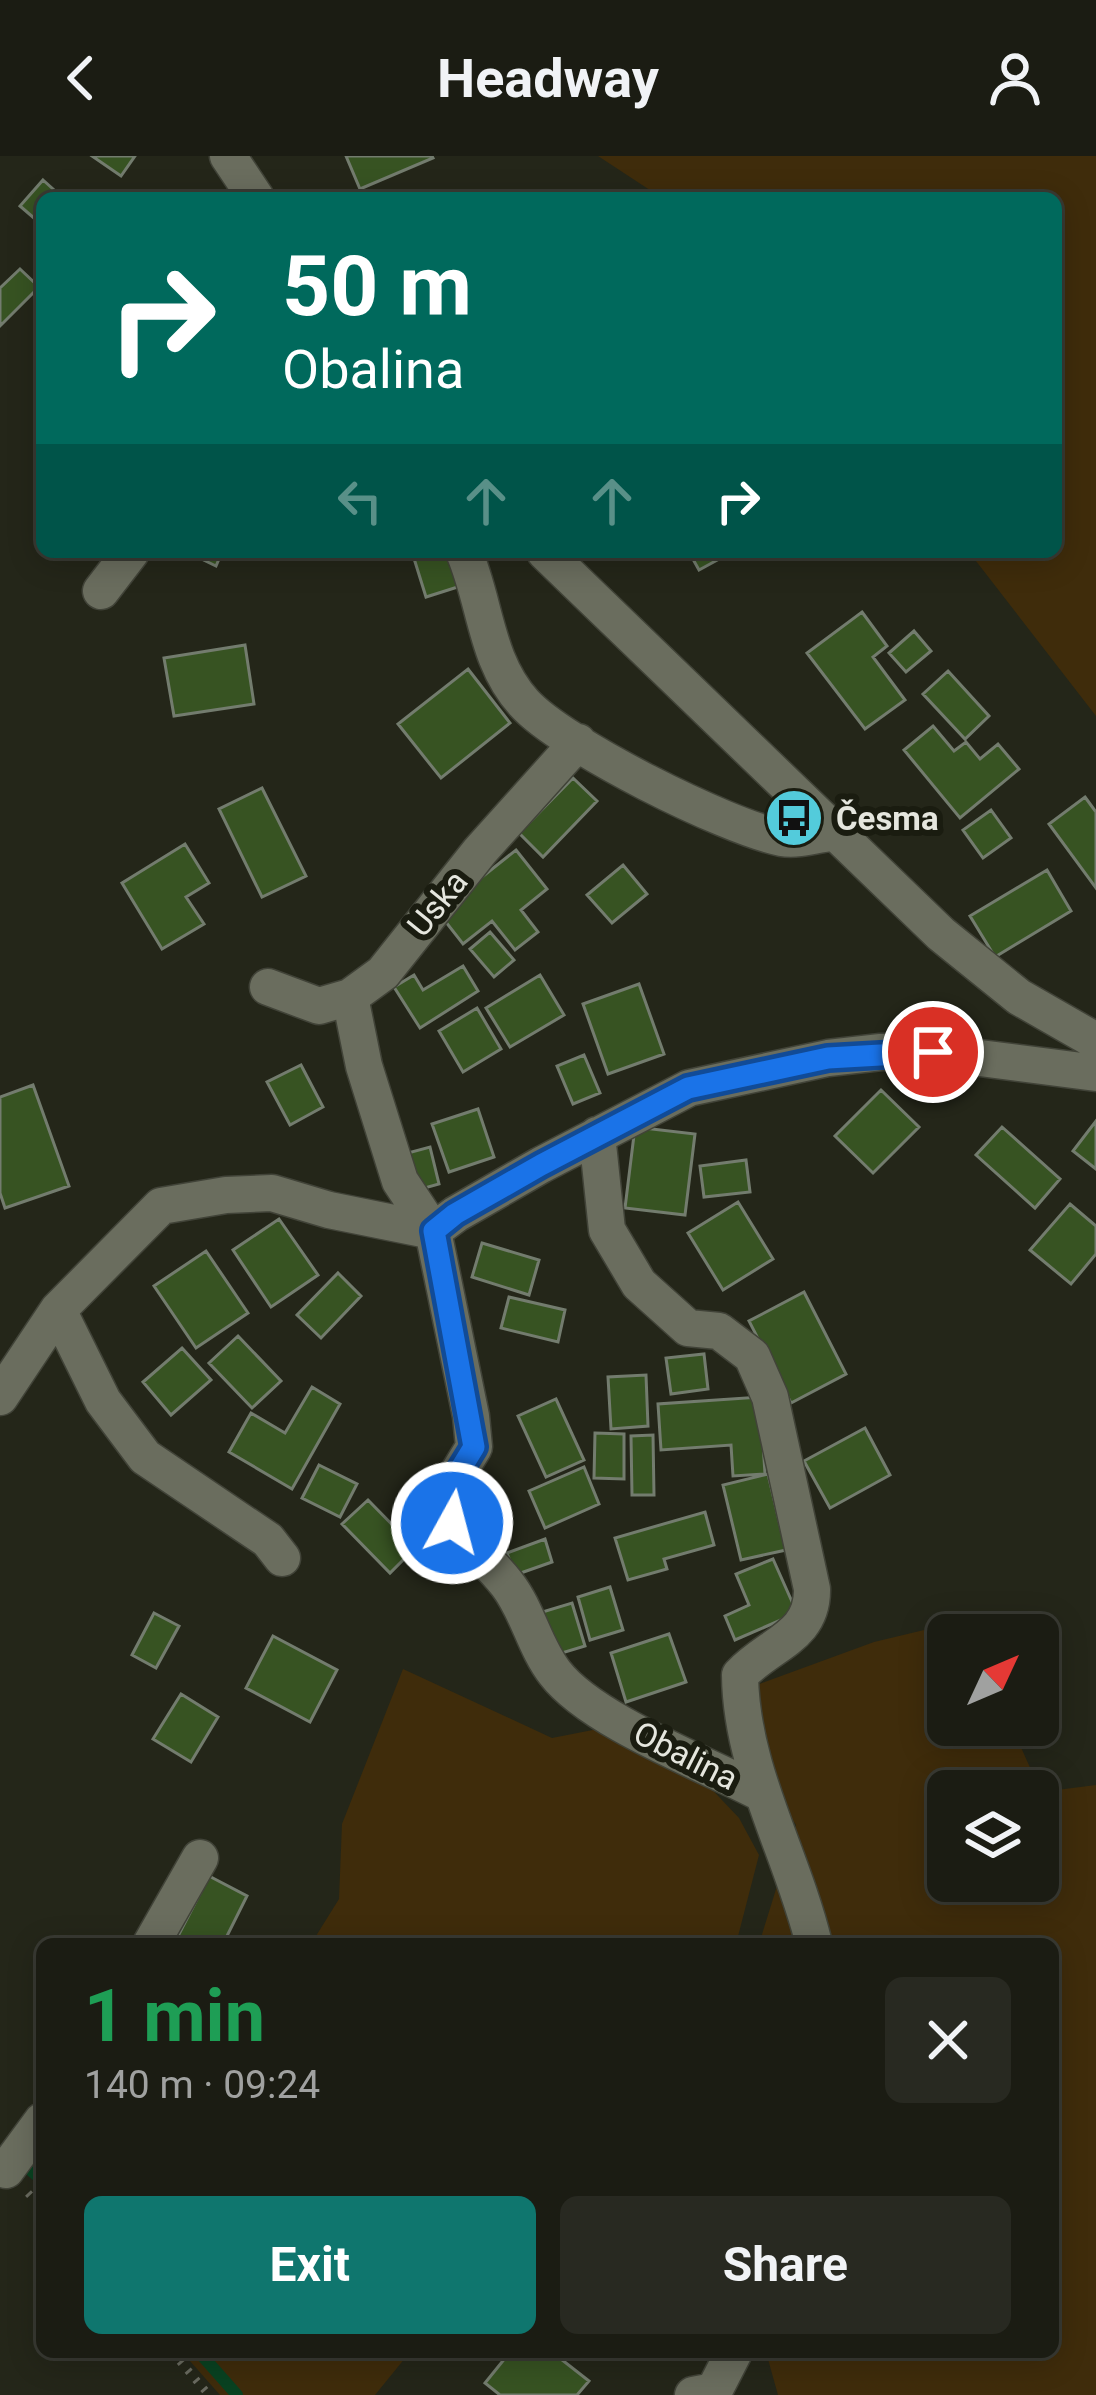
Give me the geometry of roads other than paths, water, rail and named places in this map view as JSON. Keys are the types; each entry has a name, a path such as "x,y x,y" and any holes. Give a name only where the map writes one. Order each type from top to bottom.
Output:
{"street":[{"path":"228,156 252,192"},
{"path":"101,591 126,558"},
{"path":"467,558 479,587 491,652 525,704 608,763 753,830 787,839 836,832"},
{"path":"551,558 972,959 1019,997 1096,1041"},
{"name":"Uska","path":"350,998 383,973 466,867 578,742"},
{"path":"268,987 319,1006 350,998 364,1066 400,1181 434,1231"},
{"path":"434,1231 455,1214 688,1088 828,1058 933,1052 1096,1073"},
{"name":"Obalina","path":"597,1136 607,1230 639,1284 688,1328 719,1331 752,1356 770,1397 813,1609 802,1627 758,1656 740,1676 741,1716 761,1793"},
{"path":"0,1397 58,1310 161,1206 272,1193 328,1210 434,1231"},
{"name":"Obalina","path":"434,1231 474,1447 444,1496 452,1523 507,1584 554,1672 586,1704 761,1793"},
{"path":"58,1310 103,1401 146,1457 268,1540 282,1558"},
{"path":"761,1793 802,1894 813,1938"},
{"path":"154,1938 200,1858"},
{"path":"3,2169 36,2130"},
{"path":"693,2395 714,2391 731,2358"}],"waterway":[{"path":"20,2161 36,2175"},
{"path":"204,2358 237,2395"}],"place":[{"name":"Česma","path":"794,818"}]}
